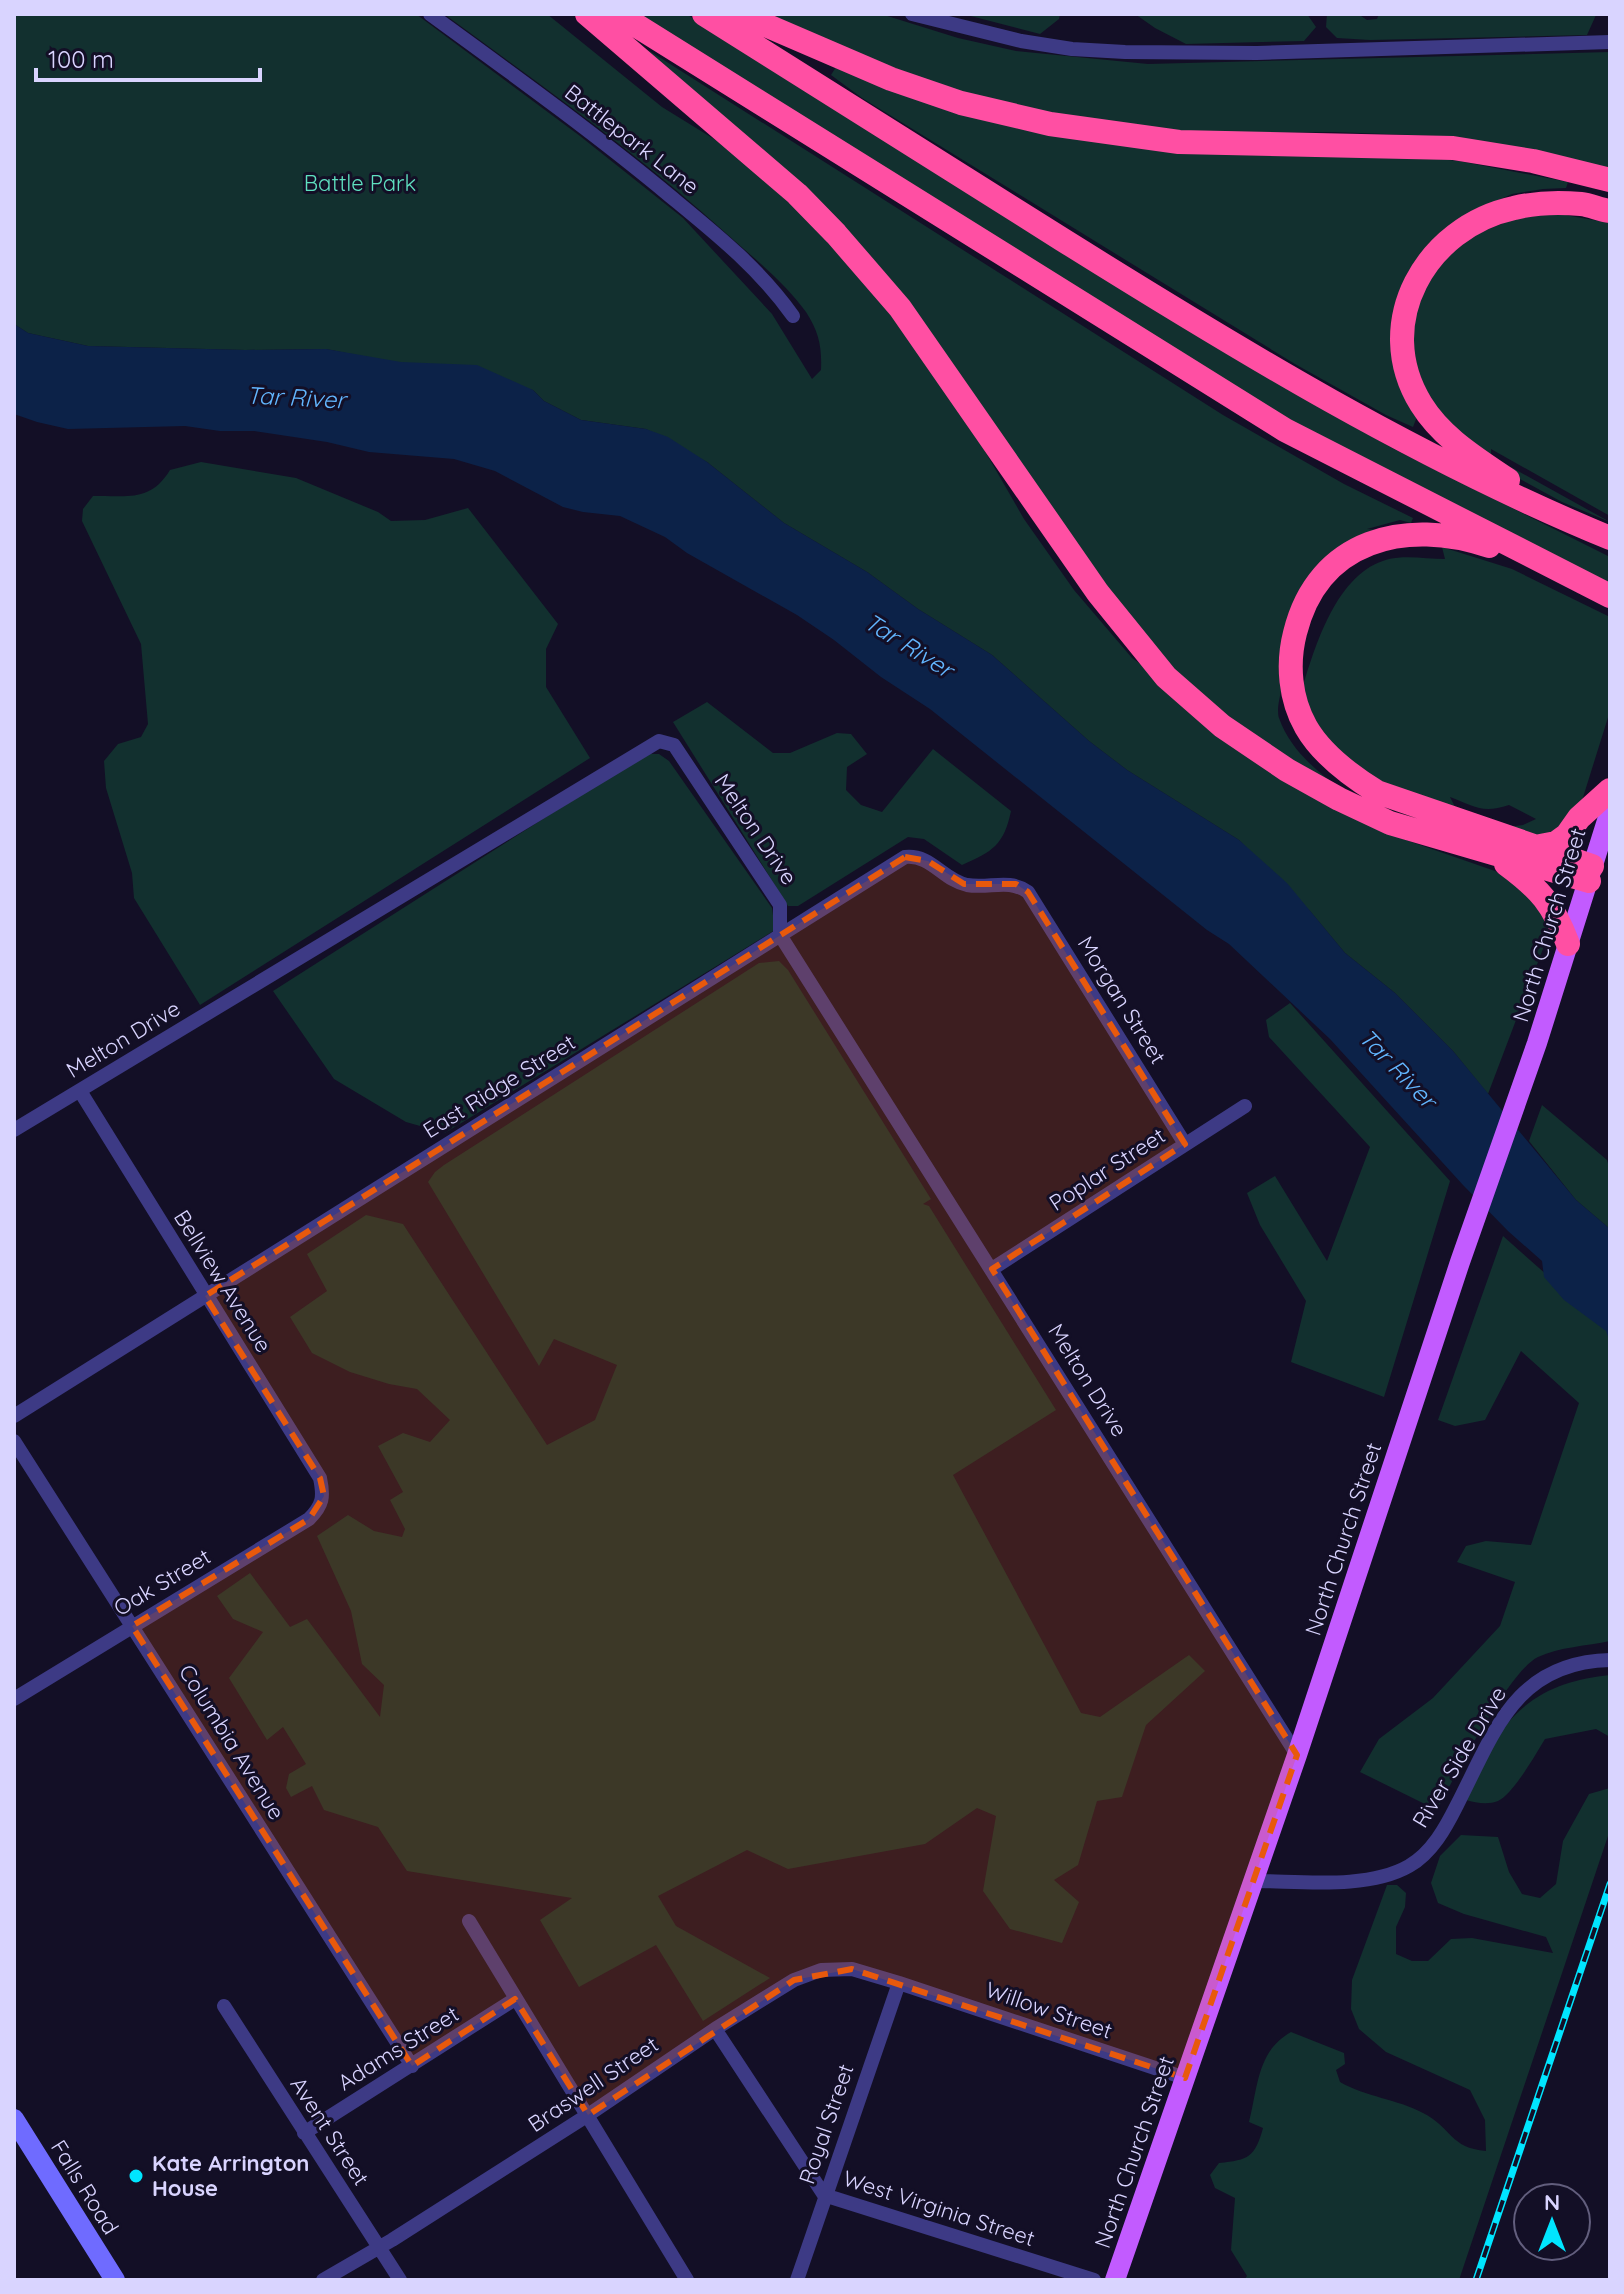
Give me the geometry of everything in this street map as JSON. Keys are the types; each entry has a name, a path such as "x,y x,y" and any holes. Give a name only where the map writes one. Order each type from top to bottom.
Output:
{"highway":[{"path":"587,14 797,194 836,234 900,308 1098,593 1166,677 1222,726 1287,770 1390,823 1491,853 1590,873"},
{"path":"618,14 1285,430 1602,593"},
{"path":"704,14 1177,311 1419,450 1558,517 1610,538"},
{"path":"740,14 891,79 961,103 1050,124 1179,142 1453,148 1533,161 1610,180"},
{"path":"1558,517 1463,449 1422,406 1407,371 1403,334 1405,311 1431,256 1471,223 1503,211 1533,205 1584,204 1610,211"},
{"path":"1590,873 1535,847 1377,792 1345,771 1316,742 1299,713 1291,680 1293,643 1306,596 1326,571 1353,550 1392,537 1470,540 1602,593"},
{"path":"1535,847 1556,843 1610,790"},
{"path":"1491,853 1531,882 1544,897 1556,913 1568,944"}],"main road":[{"name":"North Church Street","path":"1115,2280 1297,1755 1460,1262 1537,1043 1610,811"},
{"name":"Falls Road","path":"14,2119 108,2277"}],"street":[{"name":"Battlepark Lane","path":"430,14 643,173 701,221 757,272 793,316"},
{"path":"912,14 1021,41 1072,49 1125,52 1257,53 1610,42"},
{"name":"Melton Drive","path":"14,1130 659,741 674,745 780,905 780,935 1297,1755"},
{"name":"East Ridge Street","path":"14,1416 905,857 915,856 928,861 964,884 1016,884"},
{"name":"Morgan Street","path":"1016,884 1028,892 1185,1144"},
{"name":"Bellview Avenue","path":"80,1091 320,1478 324,1496"},
{"name":"Poplar Street","path":"992,1269 1245,1106"},
{"name":"Columbia Avenue","path":"14,1441 412,2066"},
{"name":"Oak Street","path":"14,1699 309,1519 319,1509 324,1496"},
{"name":"River Side Drive","path":"1253,1881 1327,1882 1384,1877 1411,1865 1432,1846 1449,1821 1516,1699 1532,1685 1554,1673 1610,1660"},
{"path":"469,1921 687,2280"},
{"name":"Braswell Street","path":"323,2280 379,2248 588,2115 794,1980 821,1970 852,1969 899,1983"},
{"name":"Willow Street","path":"899,1983 1185,2078"},
{"name":"Royal Street","path":"797,2280 899,1983"},
{"name":"Adams Street","path":"304,2133 515,1999"},
{"name":"Avent Street","path":"224,2006 400,2280"},
{"name":"West Virginia Street","path":"715,2029 824,2195 1094,2280"}],"highlighted area":[{"path":"905,857 928,861 964,884 1016,884 1028,892 1185,1144 992,1269 1297,1755 1185,2078 852,1969 794,1980 588,2115 515,1999 412,2066 132,1626 309,1519 324,1496 320,1478 205,1296"}],"green space":[{"name":"Battle Park","path":"14,14 416,14 580,136 683,218 772,314 812,379 821,370 817,333 798,301 779,281 625,148 444,14 547,14 662,107 735,152 855,264 963,413 1024,519 1074,590 1132,658 1359,820 1495,871 1530,895 1552,925 1488,1094 1453,1051 1395,993 1345,953 1310,911 1239,840 1127,770 1089,741 992,655 918,609 867,572 784,523 707,462 646,429 581,420 544,401 533,390 326,349 88,346 28,333 14,324"},
{"path":"639,14 686,14 1274,381 1392,448 1610,557 1610,579 1607,582 1331,444 1220,380"},
{"path":"759,14 881,14 958,38 1016,51 1148,64 1610,52 1610,169 1439,136 1333,132 1174,134 983,103"},
{"path":"963,14 1060,14 1059,19 1040,34"},
{"path":"1135,14 1307,14 1316,27 1304,41 1186,44"},
{"path":"1327,14 1358,14 1367,20 1377,19 1379,14 1596,15 1587,35 1370,40 1337,38 1326,27"},
{"path":"648,50 1223,415 1344,484 1413,518 1411,523 1400,520 1367,529 1389,531 1330,558 1282,688 1278,706 1284,729 1313,766 1340,788 1329,785 1221,711 1194,689 1146,640 923,329"},
{"path":"836,67 976,116 1459,161 1568,182 1566,188 1512,194 1470,213 1402,291 1418,414 1413,427 1295,364 862,98 831,75"},
{"path":"1554,213 1610,223 1610,516 1491,449 1491,456 1610,522 1562,502 1518,478 1451,431 1420,381 1411,347 1413,315 1427,275 1464,239 1516,218"},
{"path":"201,462 296,478 378,512 391,521 425,520 468,508 558,624 546,649 546,687 590,758 200,1005 134,898 132,873 106,788 104,761 118,744 141,737 148,724 141,644 82,521 83,509 93,496 137,495 154,488 170,470"},
{"path":"1442,547 1512,569 1610,617 1610,711 1580,807 1549,838 1500,828 1523,825 1536,819 1509,805 1485,809 1450,797 1456,809 1401,795 1331,748 1301,692 1330,614 1355,579 1389,559 1445,559"},
{"path":"707,702 773,753 790,753 837,733 851,734 867,754 847,767 846,790 861,805 882,812 933,749 1011,811 1005,832 989,851 962,865 924,839 908,837 798,906 788,906 673,722"},
{"path":"645,754 659,754 669,761 772,908 775,930 445,1133 406,1122 334,1079 273,991"},
{"path":"779,961 788,970 931,1199 923,1204 929,1206 1056,1410 953,1475 1081,1713 1100,1717 1189,1655 1205,1671 1146,1725 1122,1797 1097,1801 1078,1865 1054,1880 1079,1902 1062,1943 1010,1929 983,1891 996,1816 977,1808 925,1844 788,1869 747,1850 658,1896 676,1926 770,1978 703,2021 656,1945 579,1987 540,1920 572,1898 407,1871 378,1827 324,1810 312,1786 291,1797 286,1788 289,1774 306,1764 283,1727 267,1740 229,1678 263,1632 233,1619 217,1596 250,1573 290,1627 307,1619 380,1717 384,1685 362,1664 351,1611 317,1536 348,1515 374,1531 402,1537 405,1529 390,1500 403,1492 378,1446 403,1433 430,1442 450,1420 417,1389 350,1372 312,1353 290,1317 327,1291 307,1254 366,1215 403,1224 547,1445 595,1420 617,1365 554,1339 539,1366 428,1182 444,1165 759,963"},
{"path":"1290,1003 1450,1181 1384,1397 1291,1362 1306,1301 1260,1225 1247,1193 1275,1176 1327,1261 1370,1147 1269,1037 1266,1020"},
{"path":"1542,1105 1607,1160 1610,1170 1610,1229 1576,1200 1529,1141"},
{"path":"1503,1236 1610,1331 1610,1641 1555,1651 1538,1657 1526,1666 1483,1727 1437,1810 1360,1772 1379,1739 1433,1698 1500,1626 1515,1582 1457,1562 1466,1546 1486,1541 1531,1545 1579,1403 1521,1351 1485,1420 1455,1426 1438,1420"},
{"path":"1610,1675 1610,1737 1596,1729 1545,1739 1524,1773 1504,1797 1490,1803 1466,1800 1507,1724 1529,1703 1567,1684"},
{"path":"1610,1788 1610,1830 1459,2280 1244,2280 1247,2276 1231,2250 1235,2198 1215,2188 1210,2175 1219,2163 1244,2158 1257,2145 1263,2128 1249,2122 1261,2071 1271,2049 1291,2032 1344,2053 1345,2064 1336,2070 1340,2082 1413,2108 1433,2119 1458,2142 1486,2151 1485,2120 1470,2090 1386,2052 1359,2029 1351,2009 1352,1980 1387,1885 1397,1885 1406,1893 1405,1907 1396,1927 1396,1954 1412,1961 1428,1961 1451,1939 1472,1938 1553,1953 1546,1937 1464,1914 1438,1903 1431,1883 1440,1856 1461,1835 1498,1837 1509,1872 1522,1894 1540,1898 1556,1884 1563,1841 1589,1794"}],"water":[{"name":"Tar River","path":"14,324 28,333 88,346 326,349 401,362 477,365 533,390 544,401 581,420 646,429 668,437 707,462 784,523 867,572 918,609 992,655 1089,741 1127,770 1239,840 1287,883 1345,953 1395,993 1453,1051 1576,1200 1610,1229 1610,1343 1606,1331 1564,1300 1544,1277 1542,1261 1463,1185 1330,1039 1229,944 1207,930 930,709 797,615 687,553 665,537 620,516 563,507 495,471 454,459 369,452 254,431 220,431 185,426 68,429 14,414"}],"railway":[{"path":"1476,2280 1610,1884"}],"place":[{"name":"Kate Arrington House","path":"136,2176"}]}
